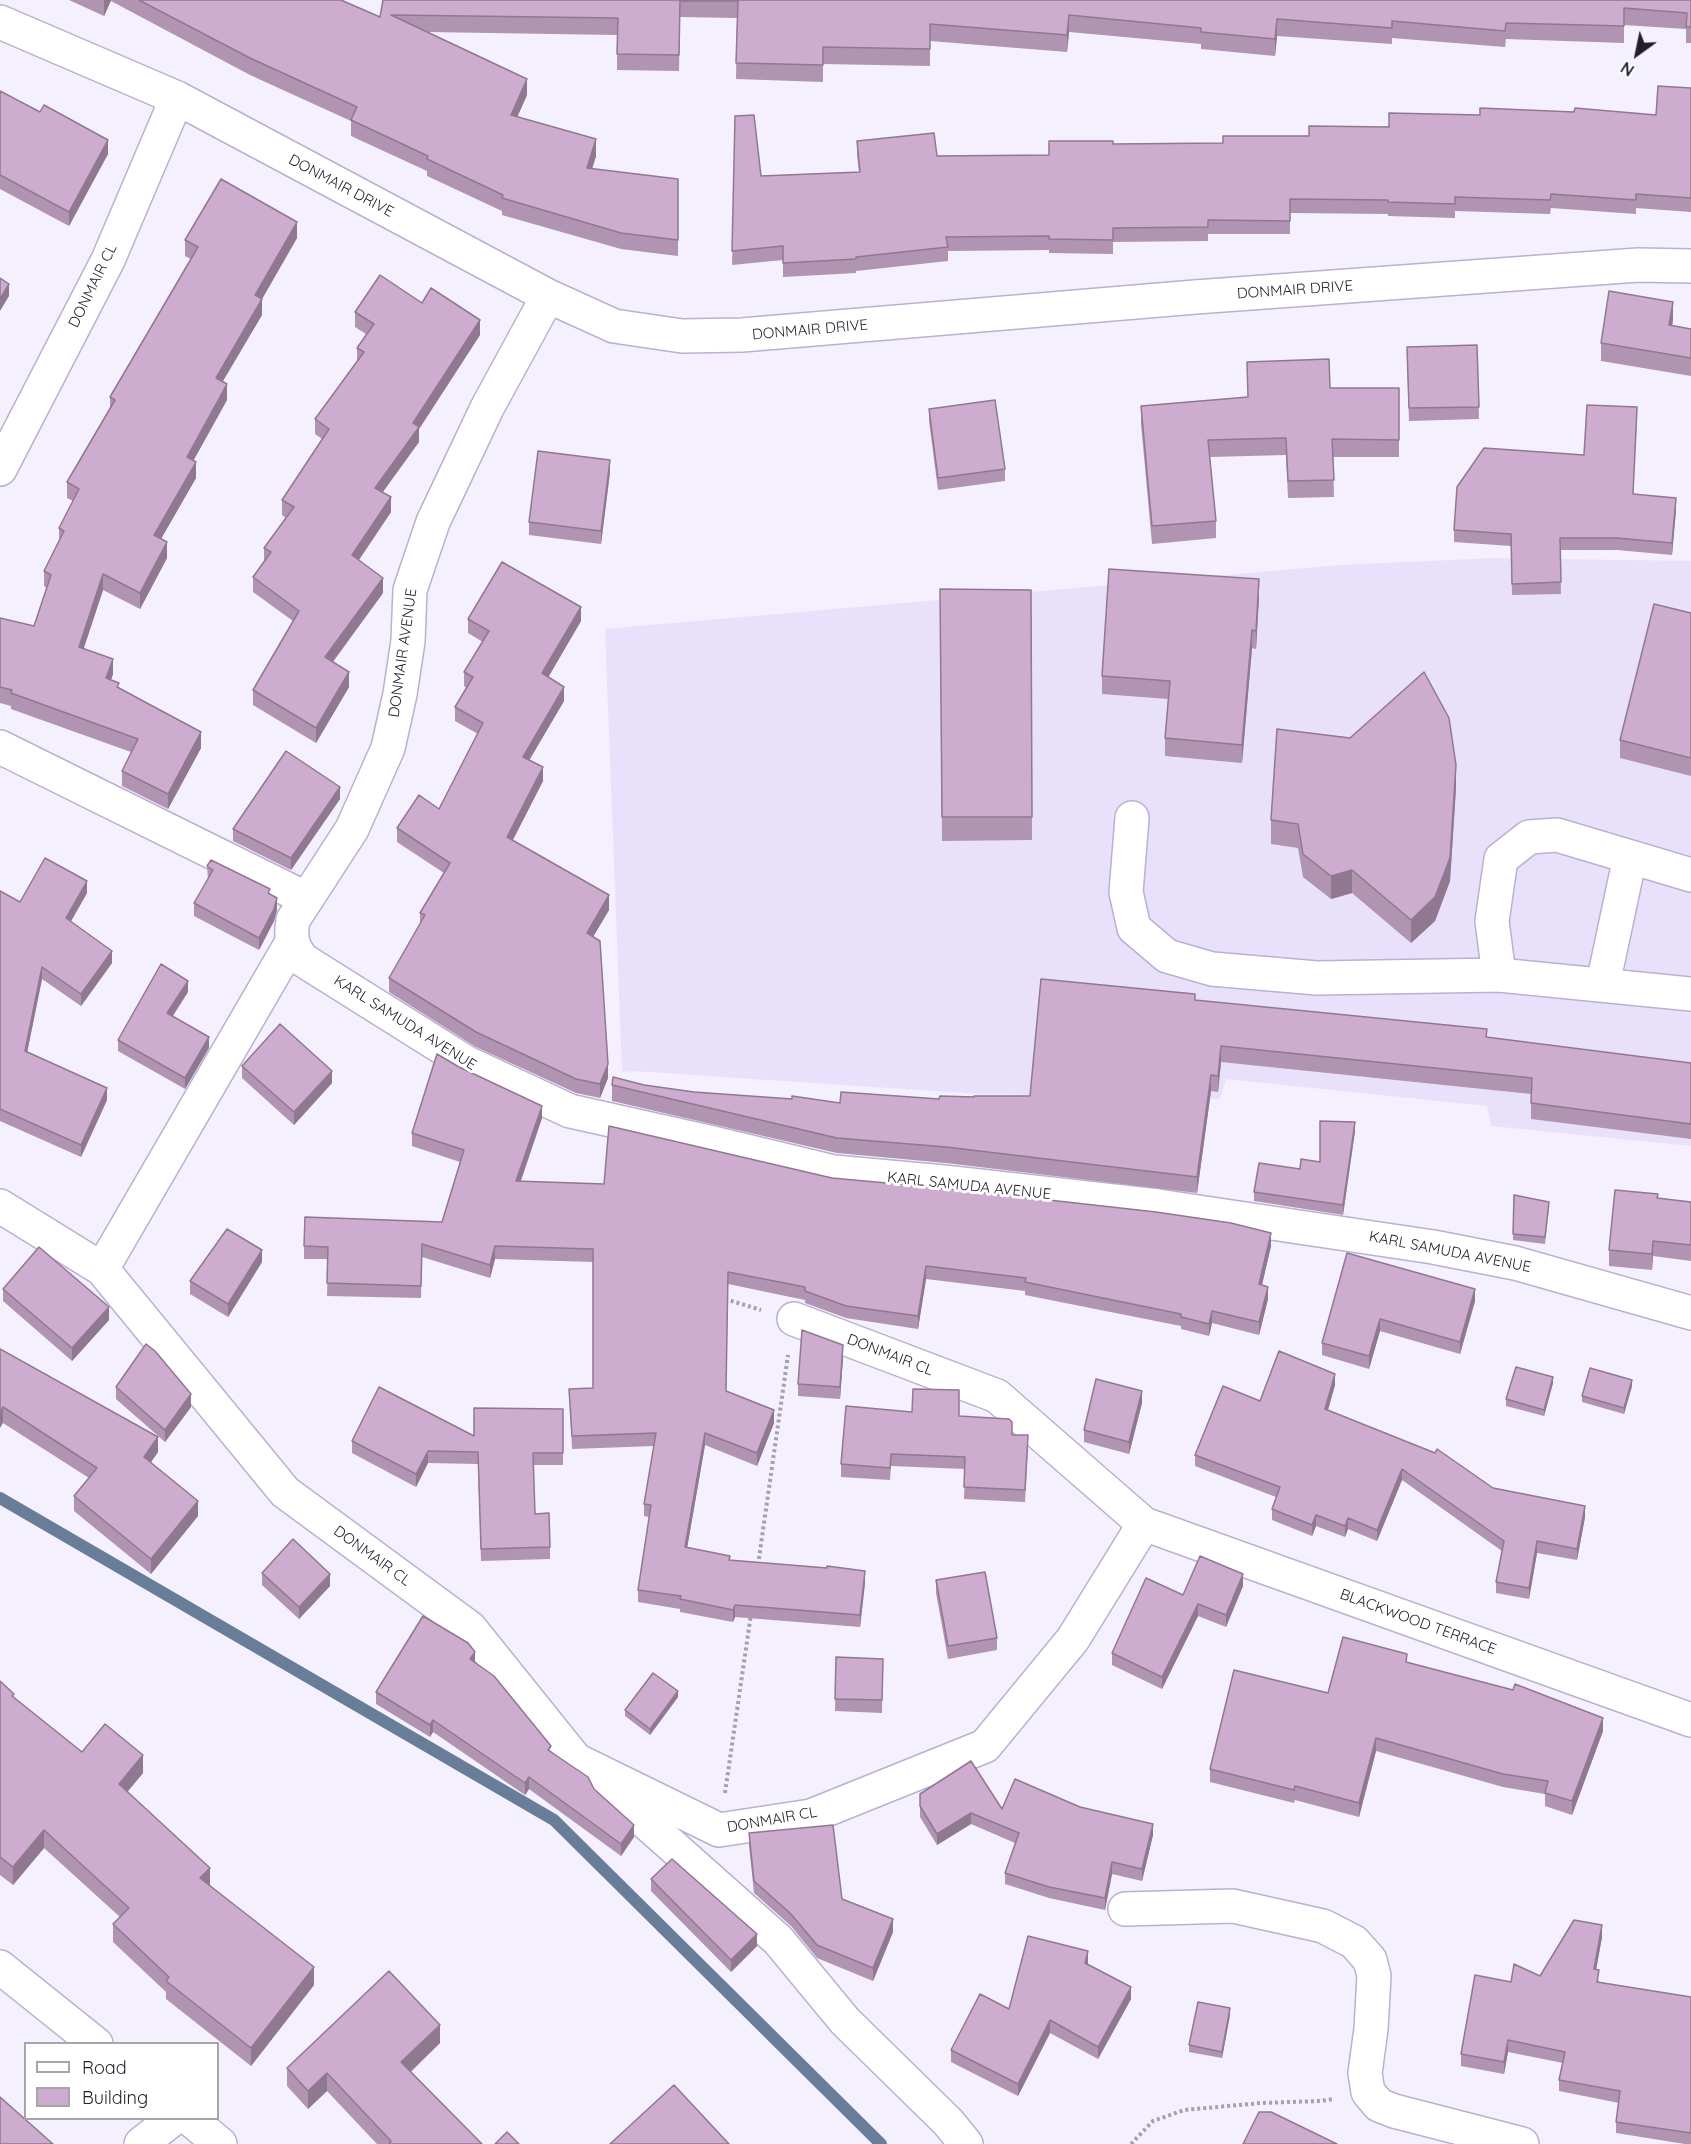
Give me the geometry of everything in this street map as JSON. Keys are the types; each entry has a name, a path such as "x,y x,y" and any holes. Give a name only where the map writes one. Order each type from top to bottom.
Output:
{"street":[{"name":"DONMAIR DRIVE","path":"0,22 177,98 548,297 614,326 682,336 742,335 1194,297 1638,265 1691,266"},
{"name":"DONMAIR CL","path":"0,469 108,260 177,98"},
{"name":"DONMAIR AVENUE","path":"292,942 293,920 352,828 388,748 408,641 410,590 433,522 488,408 548,297"},
{"path":"0,747 305,898"},
{"path":"1132,818 1126,892 1134,928 1167,956 1212,969 1317,978 1498,975 1691,994"},
{"path":"1498,975 1492,921 1501,859 1529,837 1557,835 1691,875"},
{"path":"1603,984 1630,857"},
{"path":"102,1269 292,942"},
{"name":"KARL SAMUDA AVENUE","path":"292,942 303,960 467,1063 570,1111 834,1172 1158,1206 1433,1246 1515,1263 1691,1313"},
{"name":"DONMAIR CL","path":"0,1206 102,1269 285,1492 470,1628 576,1760 719,1830 811,1816 985,1746 1073,1639 1144,1524 997,1396 794,1319"},
{"name":"BLACKWOOD TERRACE","path":"1144,1524 1691,1720"},
{"path":"576,1760 778,1940 845,2021 948,2122 966,2144"},
{"path":"1125,1909 1233,1906 1323,1926 1354,1942 1370,1960 1374,1976 1371,2029 1365,2073 1368,2092 1378,2105 1522,2144"},
{"path":"0,1967 95,2042"},
{"path":"141,2144 171,2120"},
{"path":"191,2120 220,2144"}],"path":[{"path":"720,1298 794,1319 758,1568"},
{"path":"719,1830 752,1604"},
{"path":"1131,2144 1153,2121 1184,2110 1261,2103 1320,2101 1368,2092"}],"shaded area":[{"path":"1495,558 1691,561 1691,1146 1491,1126 1487,1106 1226,1079 1220,1099 979,1094 622,1072 605,629 1340,565"}],"building":[{"path":"139,0 341,0 380,17 383,0 1691,0 1691,27 1686,27 1687,13 1624,8 1624,26 1506,23 1505,31 1392,21 1392,28 1277,19 1275,39 1201,32 1201,28 1069,15 1067,35 930,24 930,49 823,47 823,65 736,63 738,1 680,1 679,55 617,54 618,18 391,15 527,79 511,115 596,139 587,168 678,179 678,240 621,233 502,198 503,195 427,159 428,156 351,120 357,107 250,58"},
{"path":"1658,86 1691,88 1691,198 1636,194 1636,200 1551,194 1550,200 1455,197 1455,204 1388,202 1388,200 1290,199 1290,221 1208,220 1208,227 1113,228 1113,240 1049,239 1049,236 946,237 948,247 856,257 856,259 783,263 783,246 732,251 735,116 754,115 761,176 860,172 857,141 934,133 937,156 1049,155 1049,141 1113,141 1113,144 1223,143 1223,136 1309,136 1309,126 1389,127 1389,113 1480,115 1480,108 1574,112 1575,108 1656,115"},
{"path":"0,91 40,112 44,105 108,140 69,212 0,175"},
{"path":"221,179 297,222 255,295 262,299 216,378 227,384 187,457 196,462 154,535 167,542 140,593 103,574 79,647 113,659 106,678 119,683 117,687 201,732 168,794 122,771 138,739 0,687 0,618 34,626 51,575 44,571 64,531 59,528 79,489 67,482 115,400 110,397 198,247 185,240"},
{"path":"380,275 422,303 431,288 480,320 413,423 419,427 375,488 391,497 352,555 383,578 325,657 349,672 316,728 253,690 299,611 253,577 271,552 264,548 294,507 282,500 329,429 315,419 364,352 357,348 374,324 355,312"},
{"path":"0,278 9,284 0,299"},
{"path":"1609,291 1673,302 1669,325 1691,329 1691,358 1601,343"},
{"path":"1477,345 1479,407 1409,408 1407,347"},
{"path":"1329,359 1330,388 1399,388 1399,440 1332,439 1334,480 1288,481 1286,438 1208,440 1216,521 1152,526 1141,406 1248,397 1247,362"},
{"path":"995,400 1005,469 938,478 929,409"},
{"path":"1587,405 1637,407 1633,494 1676,498 1672,543 1617,538 1560,538 1561,582 1512,584 1511,534 1454,530 1457,487 1484,448 1584,455"},
{"path":"538,451 610,460 601,531 529,522"},
{"path":"502,562 581,607 542,673 564,687 523,757 543,767 507,837 609,895 587,933 600,941 608,1064 600,1084 576,1079 476,1032 389,978 425,915 420,913 450,863 397,828 419,795 439,809 483,723 455,707 473,677 464,672 489,631 468,619"},
{"path":"1109,569 1259,579 1256,631 1252,630 1242,745 1165,738 1170,681 1102,676"},
{"path":"940,589 1031,590 1032,817 942,817"},
{"path":"1654,604 1691,613 1691,758 1620,740"},
{"path":"1424,672 1449,718 1456,765 1450,858 1435,897 1411,920 1352,870 1331,876 1303,854 1298,824 1271,820 1277,729 1350,738"},
{"path":"286,751 340,787 291,858 233,829"},
{"path":"45,858 87,881 66,918 112,951 81,994 42,967 25,1051 107,1088 81,1145 0,1109 0,891 20,902"},
{"path":"211,860 270,889 268,893 277,898 259,938 194,903 213,870 207,866"},
{"path":"161,964 188,981 167,1013 209,1037 185,1078 118,1040"},
{"path":"1041,979 1195,994 1195,1000 1487,1029 1486,1037 1691,1063 1691,1124 1531,1103 1532,1078 1221,1046 1218,1076 1211,1075 1197,1177 946,1147 837,1138 612,1085 613,1077 644,1085 694,1092 792,1099 792,1096 840,1103 841,1092 939,1099 940,1096 1030,1096"},
{"path":"280,1024 332,1071 294,1112 242,1066"},
{"path":"437,1054 459,1067 542,1106 516,1181 604,1184 609,1126 832,1178 1156,1212 1231,1223 1271,1233 1259,1284 1268,1287 1259,1322 1212,1311 1209,1324 1181,1317 1181,1314 1025,1282 1026,1278 926,1266 918,1316 846,1306 805,1291 805,1287 728,1272 726,1391 774,1410 757,1453 705,1433 685,1547 730,1556 729,1560 827,1568 827,1566 865,1571 860,1615 735,1605 733,1610 680,1599 681,1596 638,1590 651,1505 644,1504 656,1433 572,1436 569,1389 593,1388 593,1249 495,1246 490,1265 422,1244 421,1286 327,1283 328,1247 304,1246 305,1217 442,1222 464,1150 412,1133"},
{"path":"1320,1121 1355,1122 1343,1205 1254,1192 1259,1163 1300,1169 1301,1159 1320,1162"},
{"path":"1615,1190 1658,1194 1657,1198 1691,1202 1691,1245 1653,1241 1652,1254 1609,1250"},
{"path":"1514,1195 1549,1202 1545,1237 1513,1234"},
{"path":"227,1229 262,1250 228,1304 190,1281"},
{"path":"39,1247 109,1307 72,1348 3,1289"},
{"path":"1347,1253 1475,1289 1460,1342 1380,1319 1369,1356 1322,1343"},
{"path":"802,1330 843,1345 840,1387 798,1384"},
{"path":"146,1344 155,1351 191,1394 165,1430 116,1387"},
{"path":"0,1349 158,1437 144,1457 198,1501 151,1559 74,1496 97,1468 3,1407 0,1413"},
{"path":"1279,1351 1335,1374 1325,1409 1435,1453 1437,1449 1493,1488 1585,1506 1577,1549 1537,1541 1529,1588 1496,1582 1504,1541 1402,1469 1377,1530 1348,1518 1345,1526 1316,1515 1312,1525 1272,1509 1280,1487 1195,1455 1223,1386 1260,1401"},
{"path":"1516,1367 1553,1377 1544,1410 1506,1399"},
{"path":"1590,1368 1632,1380 1624,1408 1582,1396"},
{"path":"1096,1379 1142,1391 1129,1442 1084,1430"},
{"path":"379,1387 474,1436 474,1408 563,1409 563,1453 533,1453 535,1514 549,1513 550,1547 481,1549 478,1452 428,1451 416,1474 352,1441"},
{"path":"913,1389 959,1390 959,1416 1009,1419 1012,1422 1012,1435 1028,1435 1025,1490 964,1487 965,1457 891,1454 890,1468 841,1464 846,1406 912,1412"},
{"path":"293,1539 330,1574 299,1607 262,1573"},
{"path":"1200,1556 1243,1574 1226,1615 1198,1604 1162,1677 1112,1653 1146,1578 1183,1595"},
{"path":"985,1572 997,1638 948,1646 936,1580"},
{"path":"423,1616 468,1643 475,1652 470,1659 494,1676 551,1746 548,1750 588,1777 594,1789 634,1825 621,1844 529,1777 525,1783 433,1720 430,1725 376,1692"},
{"path":"1343,1637 1407,1654 1406,1662 1513,1690 1515,1684 1603,1718 1572,1801 1545,1793 1548,1781 1503,1774 1376,1738 1359,1803 1295,1786 1294,1790 1210,1769 1234,1670 1328,1693"},
{"path":"836,1657 883,1659 882,1700 835,1699"},
{"path":"653,1673 678,1691 650,1729 625,1710"},
{"path":"0,1681 14,1694 12,1696 82,1752 105,1724 143,1755 119,1784 210,1868 200,1878 314,1967 251,2048 166,1981 169,1977 113,1924 129,1908 44,1830 13,1867 0,1857"},
{"path":"971,1761 1002,1809 1015,1779 1080,1807 1153,1824 1142,1869 1112,1862 1105,1898 1049,1887 1005,1873 1019,1833 971,1813 937,1834 920,1806 920,1794"},
{"path":"833,1825 842,1899 893,1919 873,1968 817,1945 791,1914 754,1881 749,1833"},
{"path":"672,1859 757,1934 731,1960 651,1879"},
{"path":"1574,1920 1602,1925 1594,1969 1599,1970 1597,1982 1691,1997 1691,2133 1616,2122 1620,2091 1559,2080 1565,2052 1508,2040 1504,2062 1461,2054 1475,1975 1511,1982 1514,1964 1540,1976"},
{"path":"1028,1936 1088,1951 1085,1963 1131,1987 1098,2047 1050,2020 1018,2084 951,2050 980,1994 1009,2009"},
{"path":"389,1971 440,2025 401,2062 482,2144 389,2144 391,2141 327,2073 308,2091 287,2068"},
{"path":"1198,2002 1230,2008 1222,2052 1189,2045"},
{"path":"674,2085 729,2144 610,2144"},
{"path":"0,2097 53,2144 0,2144"},
{"path":"1259,2112 1271,2112 1337,2144 1243,2144"},
{"path":"507,2132 519,2144 495,2144"}],"waterway":[{"path":"0,1498 554,1820 881,2144"}]}
